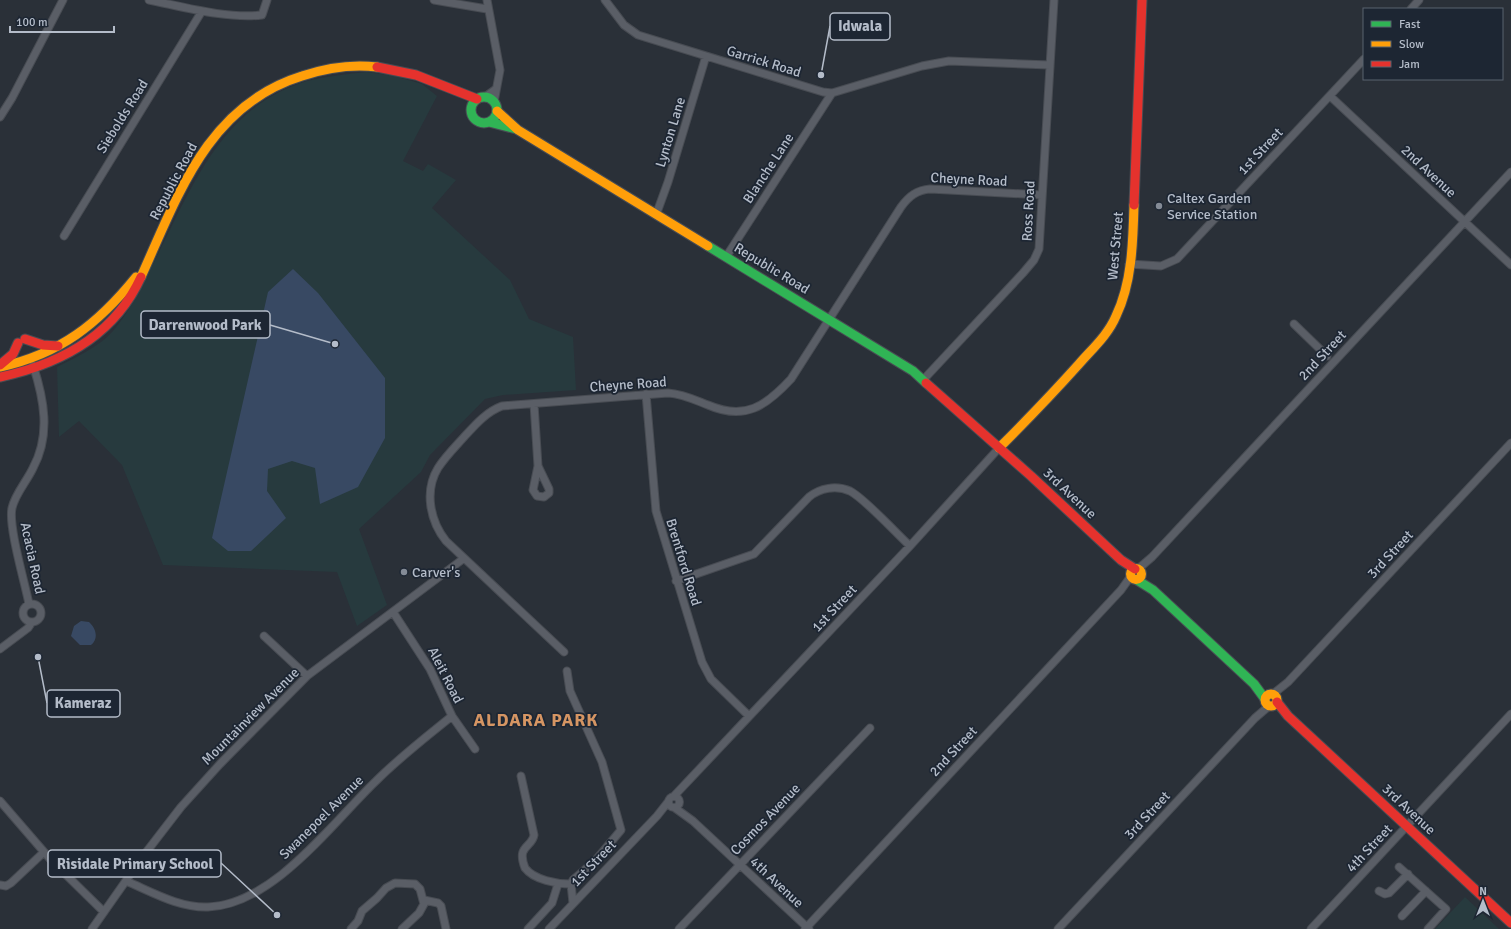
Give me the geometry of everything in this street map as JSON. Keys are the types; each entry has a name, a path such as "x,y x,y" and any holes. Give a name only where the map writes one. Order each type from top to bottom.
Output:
{"main road":[{"name":"West Street","path":"999,448 1042,405 1110,329 1119,312 1124,298 1129,264 1142,0"},
{"name":"Republic Road","path":"0,376 32,369 74,350 89,341 111,322 129,300 140,280 194,166 211,139 226,122 242,108 270,89 314,71 341,67 369,66 414,74 429,79 454,92 481,98"},
{"name":"Republic Road","path":"454,92 471,110"},
{"path":"481,98 496,106 495,119 480,124 472,117 471,110 473,102 481,98"},
{"name":"Republic Road","path":"496,106 518,130 894,358 924,379 999,448"},
{"name":"Republic Road","path":"489,122 518,130"},
{"name":"Republic Road","path":"0,366 29,359 59,346 91,326 118,300 147,263"},
{"path":"0,366 13,354 21,341 59,346"},
{"name":"3rd Avenue","path":"999,448 1511,923"}],"street":[{"path":"0,117 12,98 63,0"},
{"path":"149,0 202,10 249,16 262,15 267,0"},
{"path":"434,0 487,9"},
{"path":"487,0 487,9 500,70 496,89 496,106"},
{"name":"Garrick Road","path":"605,0 624,25 638,35 814,90 832,93 922,66 949,61 1050,65"},
{"name":"Ross Road","path":"924,379 1034,260 1039,249 1054,0"},
{"path":"1412,8 1419,0"},
{"name":"Siebolds Road","path":"64,236 202,10"},
{"name":"Lynton Lane","path":"656,215 668,182 706,56"},
{"name":"1st Street","path":"1129,264 1161,266 1176,259 1363,60"},
{"path":"481,98 496,89"},
{"name":"Blanche Lane","path":"726,257 832,93"},
{"name":"2nd Avenue","path":"1330,96 1511,265"},
{"name":"2nd Street","path":"807,928 1511,172"},
{"name":"Cheyne Road","path":"564,652 464,559 440,534 433,518 431,490 437,469 461,441 490,412 502,406 646,394 677,394 727,412 742,412 751,410 764,404 778,393 791,379 901,207 913,194 930,189 1042,195"},
{"path":"1294,324 1327,356"},
{"name":"Acacia Road","path":"29,359 44,409 43,439 34,468 15,500 11,513 14,536 29,604"},
{"name":"Brentford Road","path":"646,394 656,511 702,662 708,675 750,716"},
{"path":"534,404 538,466"},
{"name":"3rd Street","path":"1058,929 1511,443"},
{"name":"1st Street","path":"550,929 657,816 674,803 687,784 910,546 999,448"},
{"path":"676,580 754,554 814,492 825,489 842,489 856,495 910,546"},
{"name":"Mountainview Avenue","path":"92,929 161,831 194,791 307,676 464,559"},
{"path":"0,649 28,628 32,622 37,620 41,612 37,605 29,604 24,608 23,614 26,620 32,622"},
{"name":"Aleit Road","path":"393,612 430,669 452,716 475,749"},
{"path":"264,636 307,676"},
{"path":"521,776 534,835 532,841 525,846 523,850 523,864 527,870 558,884 571,884 595,861 621,830 602,762 568,685 567,671"},
{"name":"4th Street","path":"1311,929 1511,714"},
{"name":"Swanepoel Avenue","path":"126,881 166,898 192,906 222,905 244,898 281,874 301,858 395,763 452,716"},
{"name":"Cosmos Avenue","path":"679,929 870,728"},
{"path":"0,801 44,852 104,912"},
{"name":"4th Avenue","path":"674,803 807,928"},
{"path":"0,885 6,886 11,883 44,852"},
{"path":"1399,867 1446,909 1428,929"},
{"path":"1379,891 1385,894 1390,893 1408,874"},
{"path":"351,929 357,923 364,909 378,898 386,888 395,883 417,885 424,900 421,911 402,929"},
{"path":"528,929 552,903 558,884"},
{"path":"571,884 573,903"},
{"path":"1402,916 1426,891"},
{"path":"424,900 441,906 446,929"}],"green space":[{"path":"367,72 395,76 422,84 437,96 403,161 423,171 428,164 456,180 432,208 510,280 529,319 573,337 576,390 503,395 485,399 430,455 421,472 359,529 387,605 357,626 337,572 163,565 122,465 79,421 59,437 57,367 101,342 120,323 137,296 197,177 213,152 231,129 253,109 278,93 307,81 330,76"},
{"path":"1465,897 1499,929 1435,929"}],"water":[{"path":"293,269 318,293 385,378 385,438 358,487 320,504 315,468 292,461 268,469 267,491 286,518 251,551 228,551 212,538 268,292"},
{"path":"81,621 89,622 95,630 96,637 91,645 80,645 71,636 74,626"}],"traffic: fast":[{"path":"484,97 493,101 497,110 493,119 484,123 475,119 471,110 475,101 484,97"},
{"path":"489,122 516,129"},
{"path":"708,246 913,371 926,383"},
{"path":"1137,580 1153,590 1254,684 1265,699"}],"traffic: slow":[{"path":"141,277 183,185 200,157 220,131 242,108 270,90 311,73 349,66 377,67"},
{"path":"497,111 518,130 708,246"},
{"path":"999,448 1094,347 1113,323 1125,290 1131,262 1134,205"},
{"path":"0,367 41,354 76,335 107,309 136,277"},
{"path":"1134,569 1138,569 1140,570 1141,574 1140,578 1134,579 1131,576 1131,572 1134,569"},
{"path":"1269,694 1273,694 1277,700 1273,706 1269,706 1265,702 1265,698 1269,694"}],"traffic: jam":[{"path":"1134,205 1142,0"},
{"path":"377,67 416,75 477,99"},
{"path":"0,377 44,364 83,344 101,331 116,316 130,298 141,277"},
{"path":"25,339 43,345 58,346"},
{"path":"0,365 13,354 18,343"},
{"path":"926,383 1031,476 1121,560 1135,569"},
{"path":"1277,702 1288,716 1511,923"}],"place":[{"name":"Idwala","path":"821,75"},
{"name":"Caltex Garden Service Station","path":"1159,206"},
{"name":"Darrenwood Park","path":"335,344"},
{"name":"Carver's","path":"404,572"},
{"name":"Kameraz","path":"38,657"},
{"name":"Risidale Primary School","path":"277,915"}],"district":[{"name":"ALDARA PARK","path":"536,720"}]}
